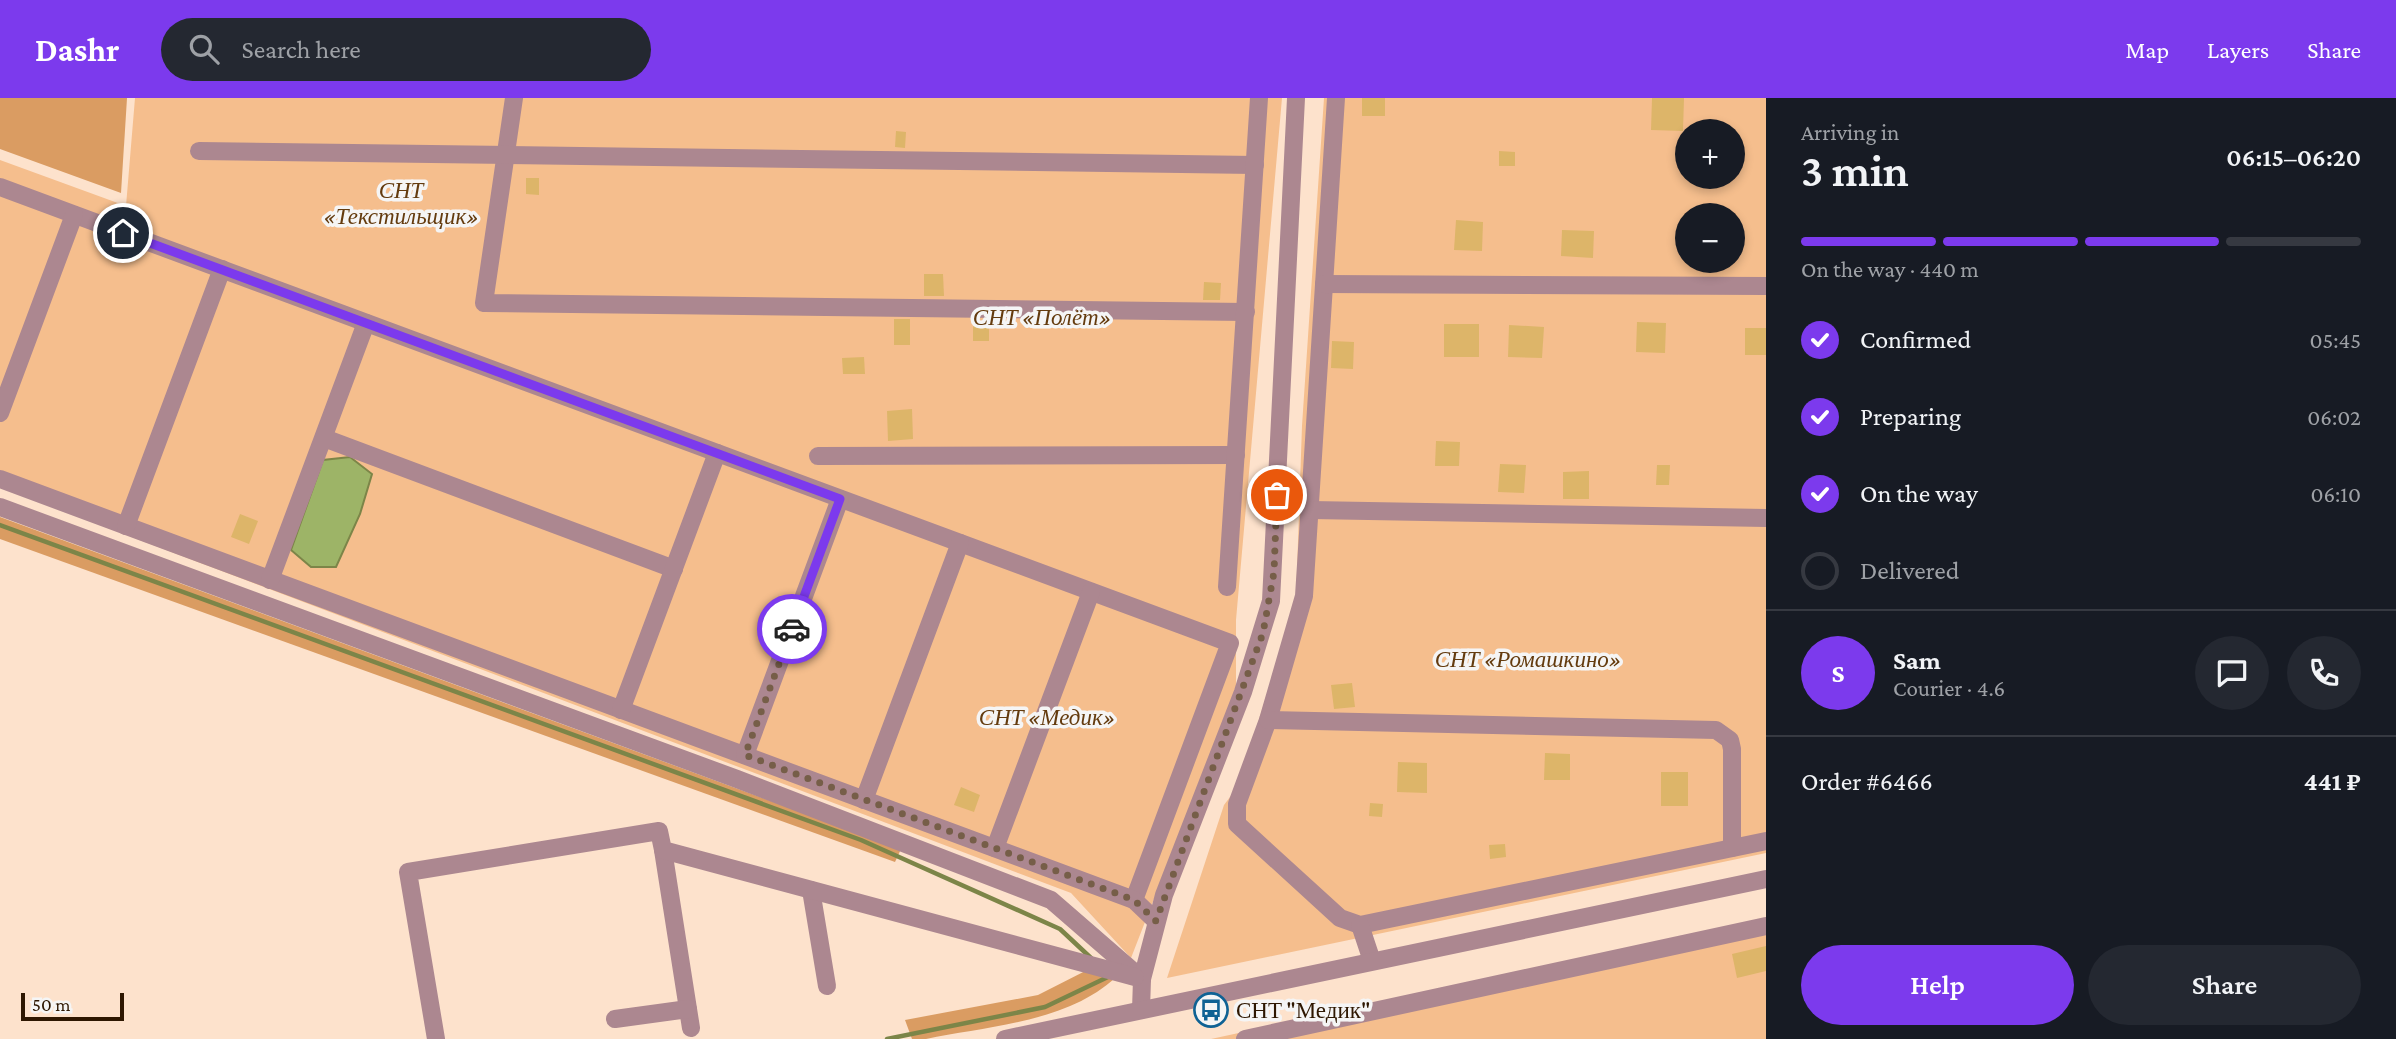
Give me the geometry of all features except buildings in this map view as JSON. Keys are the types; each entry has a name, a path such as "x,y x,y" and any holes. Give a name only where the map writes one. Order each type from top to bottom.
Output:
{"street":[{"path":"514,98 484,303 1246,312"},
{"path":"1227,587 1259,98"},
{"path":"1141,1010 1142,979 1156,921 1244,692 1271,601 1296,98"},
{"path":"1336,98 1304,596 1268,720 1237,804 1237,824 1340,918 1360,925 1766,841"},
{"path":"199,151 506,157 1255,164"},
{"path":"0,187 1230,643 1134,900"},
{"path":"0,413 74,215"},
{"path":"126,526 222,269"},
{"path":"1324,284 1766,286"},
{"path":"270,580 366,323"},
{"path":"324,438 674,569"},
{"path":"621,710 717,453"},
{"path":"818,456 1236,455"},
{"path":"0,479 1134,900 1156,921"},
{"path":"745,755 840,499"},
{"path":"0,507 737,779 1051,900 1142,979"},
{"path":"1311,510 1766,519"},
{"path":"864,800 960,543"},
{"path":"995,848 1091,592"},
{"path":"1268,720 1716,730 1730,740 1732,749 1732,848"},
{"path":"436,1039 408,873 659,831 691,1028"},
{"path":"663,850 1142,979"},
{"path":"1005,1039 1766,879"},
{"path":"811,890 827,986"},
{"path":"1360,925 1372,961"},
{"path":"1245,1039 1766,926"},
{"path":"615,1019 688,1009"}],"green space":[{"path":"135,98 1282,98 1236,620 1236,688 1131,958 1071,893 0,487 0,160 126,206"},
{"name":"СНТ «Ромашкино»","path":"1324,98 1766,98 1766,853 1167,978 1224,805 1239,785 1296,599 1302,426"},
{"path":"1766,918 1766,1039 1211,1039 1734,925"}],"shaded area":[{"path":"0,98 127,98 121,193 0,149"},
{"path":"350,457 372,474 360,514 336,567 311,567 291,550 323,460"},
{"path":"0,517 901,849 895,862 0,539"},
{"path":"1101,963 1120,973 1079,1002 1029,1020 926,1039 912,1039 905,1020 1038,995"}],"waterway":[{"path":"0,525 861,840 1060,929 1091,958"},
{"path":"887,1039 1045,1007 1110,976"}],"way so far":[{"path":"792,629 745,755 1134,900 1156,921 1244,692 1263,633 1271,601 1274,572 1277,495"}],"place":[{"name":"СНТ \"Медик\"","path":"1211,1010"}],"route":[{"path":"123,233 840,499 792,629"}],"park label":[{"name":"СНТ «Текстильщик»","path":"401,203"},
{"name":"СНТ «Полёт»","path":"1042,317"},
{"name":"СНТ «Медик»","path":"1047,717"}]}
